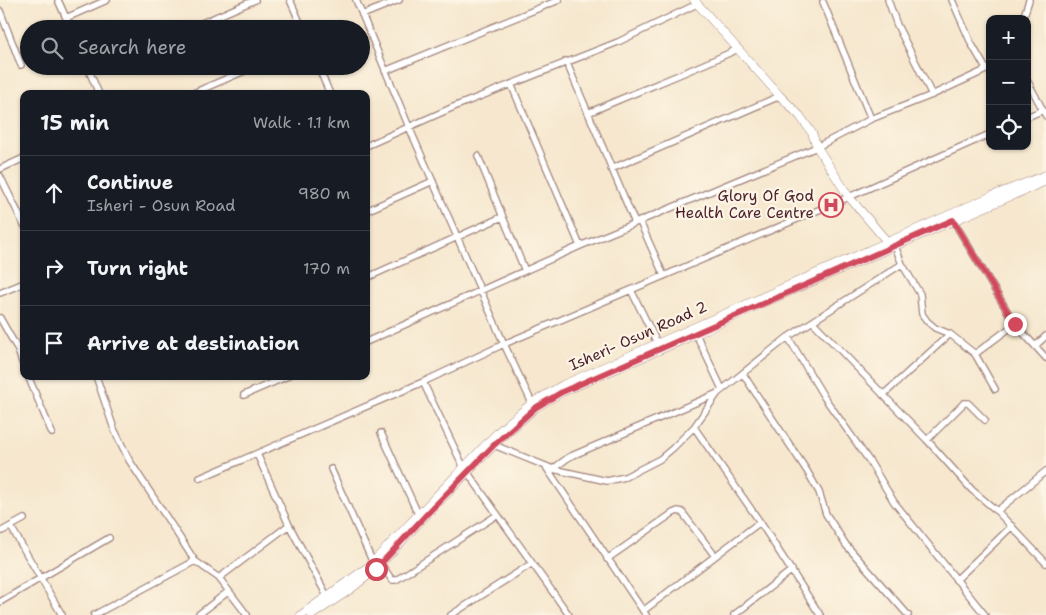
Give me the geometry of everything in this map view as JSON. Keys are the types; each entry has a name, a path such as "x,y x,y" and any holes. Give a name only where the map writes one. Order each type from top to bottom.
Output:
{"main road":[{"path":"695,2 800,116 849,197 892,245"},
{"name":"Isheri- Osun Road 2","path":"301,615 377,563 418,514 465,469 498,432 532,403 578,377 892,245 992,196 1046,174"},
{"path":"312,615 351,589 465,469 535,408 562,392 696,334 892,245 1046,181"}],"street":[{"path":"58,0 66,18 107,0"},
{"path":"209,20 255,0"},
{"path":"290,0 299,20"},
{"path":"356,0 364,20"},
{"path":"362,15 399,0"},
{"path":"386,70 559,0"},
{"path":"888,0 897,25 932,95"},
{"path":"952,0 971,43 986,65"},
{"path":"1024,15 1029,0"},
{"path":"370,144 566,61 618,42 695,2"},
{"path":"823,2 871,119"},
{"path":"0,11 20,62"},
{"path":"370,33 504,344 532,403"},
{"path":"588,114 738,49"},
{"path":"566,61 611,169 664,276"},
{"path":"370,340 580,246 817,147 871,119 932,95 986,69"},
{"path":"91,75 98,90"},
{"path":"200,90 235,75"},
{"path":"322,75 328,90"},
{"path":"511,84 580,246"},
{"path":"1031,87 1045,113 1031,116"},
{"path":"611,169 780,96"},
{"path":"200,478 423,382 504,344 849,197 986,136"},
{"path":"478,156 525,271"},
{"path":"0,169 20,160"},
{"path":"0,176 20,216"},
{"path":"370,209 433,181"},
{"path":"370,276 502,217"},
{"path":"953,220 1015,324 1046,358"},
{"path":"892,245 920,294 922,314 935,328 950,334 975,354 994,389"},
{"path":"553,469 569,457 720,391 788,337 902,264"},
{"path":"0,293 20,285"},
{"path":"631,290 657,343"},
{"path":"0,318 20,356"},
{"path":"813,322 927,440 972,490 998,512 1046,563"},
{"path":"975,354 1015,324"},
{"path":"696,334 720,391"},
{"path":"884,395 950,334"},
{"path":"1035,346 1046,336"},
{"path":"788,337 824,397 870,462 894,502 985,615"},
{"path":"742,374 807,471 819,492 826,514 846,545 908,615"},
{"path":"30,380 52,433"},
{"path":"97,380 114,429 129,460 195,562 219,578 247,615"},
{"path":"244,395 279,380"},
{"path":"423,382 465,469 567,614"},
{"path":"494,445 553,469 607,481 625,477 660,459 694,427 720,391"},
{"path":"927,440 964,402 968,403 985,420"},
{"path":"694,427 760,522 820,615"},
{"path":"381,433 418,514"},
{"path":"257,454 289,526 327,596"},
{"path":"546,467 607,560 645,613 760,522"},
{"path":"332,469 377,563 392,580 396,580 497,516"},
{"path":"998,512 1046,471"},
{"path":"607,560 673,512 678,511 682,512 715,556"},
{"path":"0,532 24,520"},
{"path":"219,578 289,526"},
{"path":"956,580 1012,526"},
{"path":"11,527 62,615"},
{"path":"0,602 109,538"},
{"path":"94,615 195,562"},
{"path":"451,615 531,564"},
{"path":"734,615 792,570"},
{"path":"198,615 228,590"}],"place":[{"name":"Glory Of God Health Care Centre","path":"831,205"}],"route":[{"path":"376,569 466,472 535,408 562,392 632,360 696,334 953,220 1015,324"}]}
